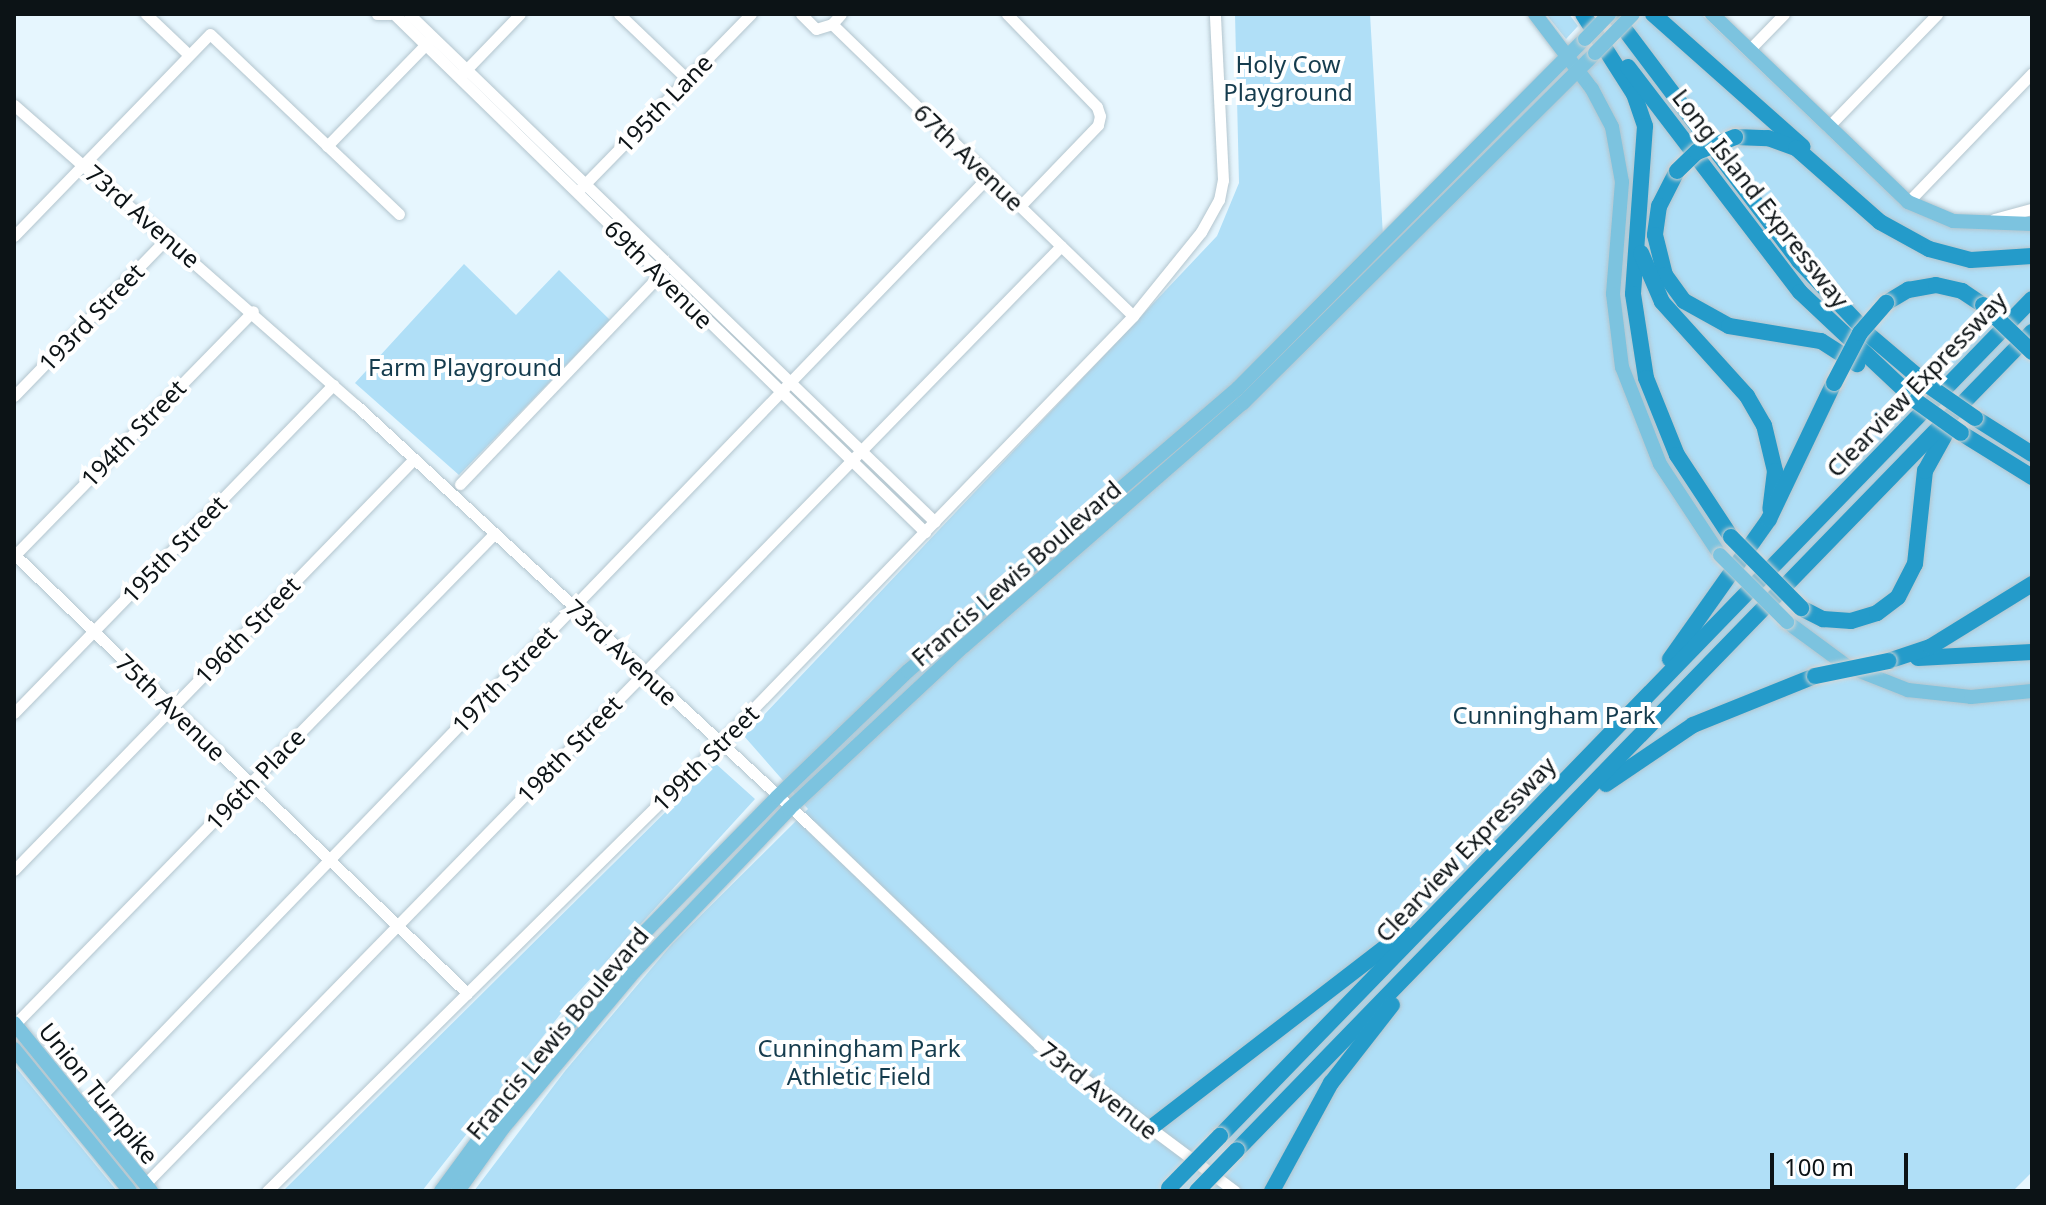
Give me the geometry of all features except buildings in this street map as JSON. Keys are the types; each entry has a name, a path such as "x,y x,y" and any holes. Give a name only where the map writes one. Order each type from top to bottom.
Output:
{"highway":[{"path":"1583,14 1642,115 1646,149 1633,294 1646,378 1677,455 1731,537 1801,608 1823,619 1851,621 1877,613 1898,597 1915,564 1928,462 2000,365"},
{"name":"Long Island Expressway","path":"1589,14 1791,282 1855,349 1916,401 2032,477"},
{"name":"Long Island Expressway","path":"1611,14 1815,280 1934,390 2032,454"},
{"path":"1653,14 1769,115 1855,199"},
{"path":"1916,401 1829,344 1719,323 1684,301 1665,275 1655,235 1659,206 1677,171 1697,152 1735,137 1768,138 1796,148 1891,230 1943,254 1985,261 2032,256"},
{"path":"1640,215 1642,259 1656,293 1747,396 1768,435 1773,495 1749,551"},
{"path":"1611,733 1749,551 1793,476 1855,341 1886,303 1908,290 1936,285 1962,291 1983,305 2032,352"},
{"name":"Clearview Expressway","path":"1167,1190 1611,733 1934,390 2032,299"},
{"name":"Clearview Expressway","path":"1197,1191 2032,332"},
{"path":"1975,418 2032,445"},
{"path":"1531,847 1617,774 1675,734 1747,699 1815,676 1888,661 1930,647 2032,584"},
{"path":"1888,661 2032,652"},
{"path":"1148,1130 1459,889"},
{"path":"1272,1191 1342,1068 1454,927"}],"main road":[{"path":"1535,14 1578,70 1607,115 1621,168 1613,294 1627,383 1666,476 1720,555 1787,622 1847,666 1908,690 1971,697 2032,691"},
{"name":"Francis Lewis Boulevard","path":"441,1191 521,1082 646,931 777,797 908,671 1238,388 1611,14"},
{"name":"Francis Lewis Boulevard","path":"458,1191 503,1128 634,972 789,809 964,646 1243,403 1633,14"},
{"path":"1712,14 1908,202 1942,218 1975,223 2032,224"},
{"name":"Union Turnpike","path":"14,1023 148,1188"},
{"name":"Union Turnpike","path":"14,1049 130,1191"}],"street":[{"path":"146,14 189,55"},
{"name":"69th Avenue","path":"377,14 392,14 429,41 789,383 925,532"},
{"name":"69th Avenue","path":"409,14 429,41"},
{"path":"462,73 520,14"},
{"path":"619,14 687,79"},
{"name":"195th Lane","path":"581,188 751,14"},
{"name":"67th Avenue","path":"801,14 816,29 832,24 1133,316"},
{"path":"832,24 841,14"},
{"path":"1007,14 1097,107 1100,116 1098,125 1020,206"},
{"name":"199th Street","path":"267,1191 720,743 1133,316 1201,232 1219,200 1223,180 1215,14"},
{"path":"1749,50 1784,14"},
{"path":"1828,127 1937,14"},
{"path":"14,236 210,34 399,214"},
{"path":"327,146 429,41"},
{"path":"1908,202 2032,73"},
{"name":"73rd Avenue","path":"14,105 253,311 720,743 1039,1045 1148,1130 1235,1191"},
{"name":"197th Street","path":"86,1112 989,176"},
{"name":"69th Avenue","path":"581,188 659,276 780,392 935,522"},
{"path":"1975,223 2032,209"},
{"name":"193rd Street","path":"14,396 168,237"},
{"name":"198th Street","path":"148,1188 397,926 1061,246"},
{"path":"460,484 659,276"},
{"name":"194th Street","path":"14,555 253,311"},
{"name":"195th Street","path":"14,713 333,385"},
{"name":"196th Street","path":"14,870 414,459"},
{"name":"196th Place","path":"14,1023 494,534"},
{"name":"75th Avenue","path":"14,555 467,993"}],"green space":[{"name":"Cunningham Park","path":"1235,14 1370,14 1385,270 1632,26 1624,14 1701,14 1900,204 2032,231 2032,1172 2013,1191 474,1191 565,1071 672,944 808,809 744,736 1217,236 1239,183"},
{"path":"1546,14 1569,14 1578,26 1566,39"},
{"name":"Farm Playground","path":"464,264 516,315 559,270 610,320 459,475 355,383"},
{"path":"715,763 755,799 573,998 422,1191 283,1191"},
{"path":"14,1065 117,1191 14,1191"}],"park label":[{"name":"Holy Cow Playground","path":"1288,78"},
{"name":"Cunningham Park Athletic Field","path":"859,1062"}]}
